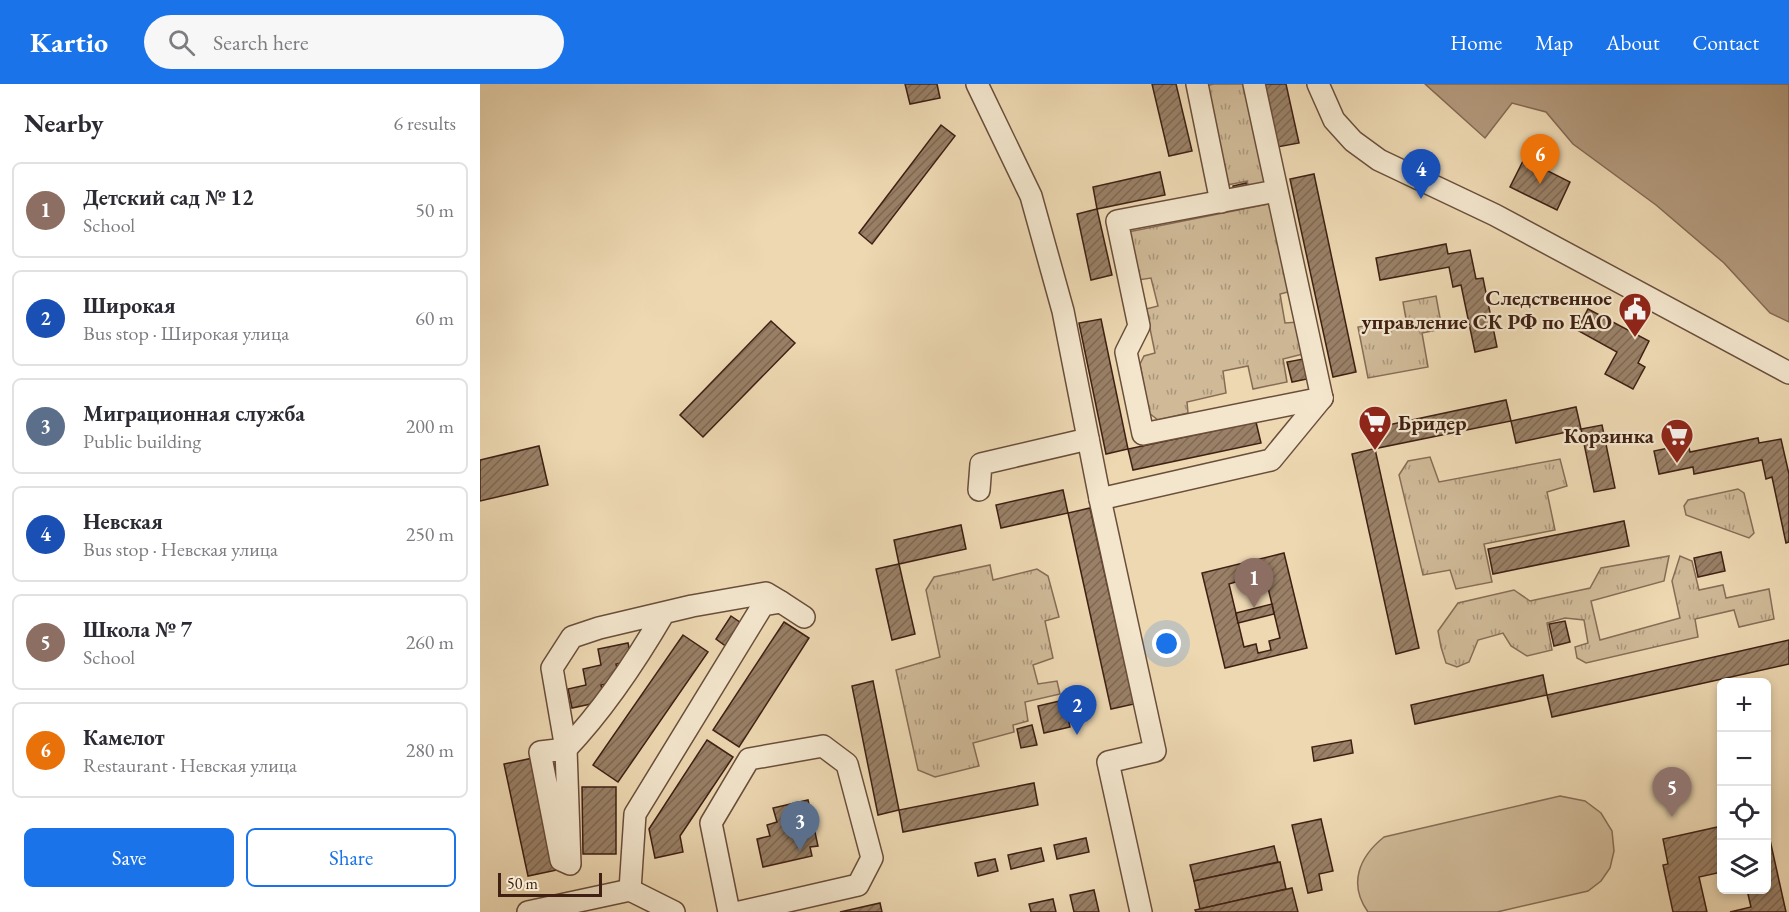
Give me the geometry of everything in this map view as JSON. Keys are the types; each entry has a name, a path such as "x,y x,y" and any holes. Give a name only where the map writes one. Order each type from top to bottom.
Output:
{"street":[{"path":"977,84 1031,196 1063,311 1100,499 1155,751 1107,762 1141,912"},
{"path":"1197,84 1221,202"},
{"path":"1254,84 1322,398"},
{"path":"1318,84 1334,120 1353,141 1379,160 1495,215 1789,373"},
{"path":"1276,191 1117,221 1139,326 1126,352 1143,434 1322,398"},
{"path":"1100,499 1271,460 1322,398"},
{"path":"979,490 981,464 1088,439"},
{"path":"664,613 638,659 566,749 552,668 572,637 598,628 664,613 766,593 804,617"},
{"path":"630,890 635,814 763,605 781,602"},
{"path":"729,912 711,823 750,759 823,746 847,764 872,858 858,885 740,912"},
{"path":"528,912 630,890 674,912"}],"green space":[{"path":"1244,84 1266,185 1250,191 1247,181 1227,185 1205,86"},
{"path":"1273,203 1292,291 1280,294 1285,323 1298,322 1303,354 1283,359 1287,382 1253,389 1248,366 1223,371 1226,393 1187,402 1188,413 1158,420 1149,413 1140,364 1144,356 1155,353 1146,309 1158,306 1151,278 1138,280 1128,232"},
{"path":"1436,296 1442,329 1422,333 1428,367 1368,378 1358,327 1406,319 1403,302"},
{"path":"1430,457 1439,482 1560,459 1567,486 1547,492 1555,530 1484,544 1492,582 1456,589 1450,570 1423,575 1399,475 1408,461"},
{"path":"1738,489 1744,493 1754,533 1749,538 1686,515 1684,506 1688,500"},
{"path":"1669,556 1664,581 1591,601 1600,640 1680,618 1672,581 1680,556 1692,561 1699,590 1723,585 1726,598 1769,589 1774,619 1739,627 1734,610 1695,619 1698,637 1586,663 1577,658 1575,647 1588,643 1584,620 1565,618 1547,623 1552,650 1527,656 1511,646 1503,633 1478,640 1469,662 1457,667 1446,663 1438,631 1458,603 1514,590 1530,601 1590,588 1601,568"},
{"path":"990,565 993,580 1037,569 1048,576 1059,617 1045,621 1053,658 1033,665 1038,684 1057,681 1060,694 1025,702 1028,721 1013,725 1014,732 973,743 979,766 935,777 918,770 896,670 940,657 926,590 934,577"},
{"path":"1560,796 1585,801 1601,813 1612,831 1614,851 1610,868 1601,881 1588,891 1497,912 1368,912 1362,902 1358,881 1359,872 1368,853 1384,837"}],"shaded area":[{"path":"1425,84 1789,84 1789,322 1770,313 1724,263 1656,205 1573,144 1546,112 1512,103 1485,138"}],"building":[{"path":"905,84 937,84 940,98 910,104"},
{"path":"1152,84 1176,84 1192,151 1169,156"},
{"path":"1257,84 1286,84 1299,143 1272,148"},
{"path":"941,125 955,136 872,244 859,233"},
{"path":"1524,159 1570,182 1557,210 1510,187"},
{"path":"1160,172 1165,195 1097,209 1093,187"},
{"path":"1314,174 1356,372 1333,377 1290,179"},
{"path":"1246,183 1248,192 1234,195 1233,186"},
{"path":"1097,209 1112,275 1091,280 1077,214"},
{"path":"1446,244 1448,254 1470,250 1476,279 1483,278 1497,347 1475,352 1461,285 1453,287 1449,267 1380,280 1376,258"},
{"path":"1588,309 1649,341 1638,363 1645,367 1633,389 1605,374 1617,352 1577,330"},
{"path":"1101,319 1128,449 1106,454 1079,323"},
{"path":"771,321 795,343 703,437 680,415"},
{"path":"1303,359 1307,379 1292,382 1287,362"},
{"path":"1506,400 1511,421 1373,449 1369,429"},
{"path":"1576,407 1581,429 1516,443 1511,421"},
{"path":"1256,422 1261,443 1133,470 1128,449"},
{"path":"1602,425 1615,488 1594,492 1581,429"},
{"path":"1758,438 1759,443 1781,439 1789,474 1789,542 1786,543 1772,477 1766,479 1762,460 1694,474 1693,467 1659,474 1654,451 1688,444 1690,452"},
{"path":"539,446 548,485 480,501 480,460"},
{"path":"1375,449 1419,648 1396,654 1352,454"},
{"path":"1063,490 1068,513 1001,528 996,505"},
{"path":"1090,508 1134,704 1111,709 1068,513"},
{"path":"1624,521 1629,546 1493,574 1488,549"},
{"path":"961,525 966,549 899,564 894,540"},
{"path":"1721,552 1725,571 1698,577 1694,558"},
{"path":"1284,553 1307,648 1225,668 1202,573","holes":["1251,572 1253,578 1265,575 1280,638 1269,641 1271,650 1258,653 1256,644 1244,647 1229,584 1239,581 1238,575"]},
{"path":"899,564 915,634 892,640 876,569"},
{"path":"1272,604 1274,614 1238,623 1236,613"},
{"path":"731,616 747,627 731,650 716,639"},
{"path":"1565,621 1570,642 1554,646 1549,624"},
{"path":"784,622 809,638 739,747 713,730"},
{"path":"683,635 708,652 618,782 593,765"},
{"path":"1789,640 1789,664 1717,678 1717,680 1552,717 1547,695"},
{"path":"628,643 632,661 616,664 620,681 601,685 605,701 572,708 568,689 586,685 583,669 601,665 598,649"},
{"path":"1543,675 1547,695 1415,724 1411,705"},
{"path":"873,681 899,810 878,815 852,686"},
{"path":"1064,700 1070,727 1044,733 1038,706"},
{"path":"1032,725 1037,745 1021,748 1017,729"},
{"path":"707,740 733,757 680,836 683,852 655,858 649,829"},
{"path":"1351,740 1353,753 1314,761 1312,747"},
{"path":"533,758 557,870 528,876 504,764"},
{"path":"1034,783 1038,805 903,832 899,810"},
{"path":"582,787 616,787 616,854 583,854"},
{"path":"808,800 818,846 810,847 812,856 763,867 757,839 770,836 767,825 777,822 773,808"},
{"path":"1321,819 1333,871 1319,874 1322,890 1308,893 1292,825"},
{"path":"1717,827 1717,873 1699,877 1707,912 1673,912 1663,865 1668,864 1663,839"},
{"path":"1086,838 1089,852 1057,859 1054,845"},
{"path":"1771,844 1786,912 1730,912 1751,907 1748,894 1771,894"},
{"path":"1274,846 1278,862 1194,881 1190,865"},
{"path":"1041,848 1044,861 1011,869 1008,855"},
{"path":"995,859 998,871 978,876 975,863"},
{"path":"1280,862 1286,889 1200,909 1194,881"},
{"path":"1292,888 1298,912 1196,912 1195,910"},
{"path":"1094,890 1099,912 1074,912 1070,895"},
{"path":"1053,899 1056,912 1031,912 1029,904"},
{"path":"880,903 882,912 840,912"}],"place":[{"name":"Камелот","path":"1540,184"},
{"name":"Невская","path":"1421,199"},
{"name":"Следственное управление СК РФ по ЕАО","path":"1635,338"},
{"name":"Бридер","path":"1375,451"},
{"name":"Корзинка","path":"1677,464"},
{"name":"Детский сад № 12","path":"1254,608"},
{"name":"Широкая","path":"1077,735"},
{"name":"Школа № 7","path":"1672,817"},
{"name":"Миграционная служба","path":"800,851"}]}
